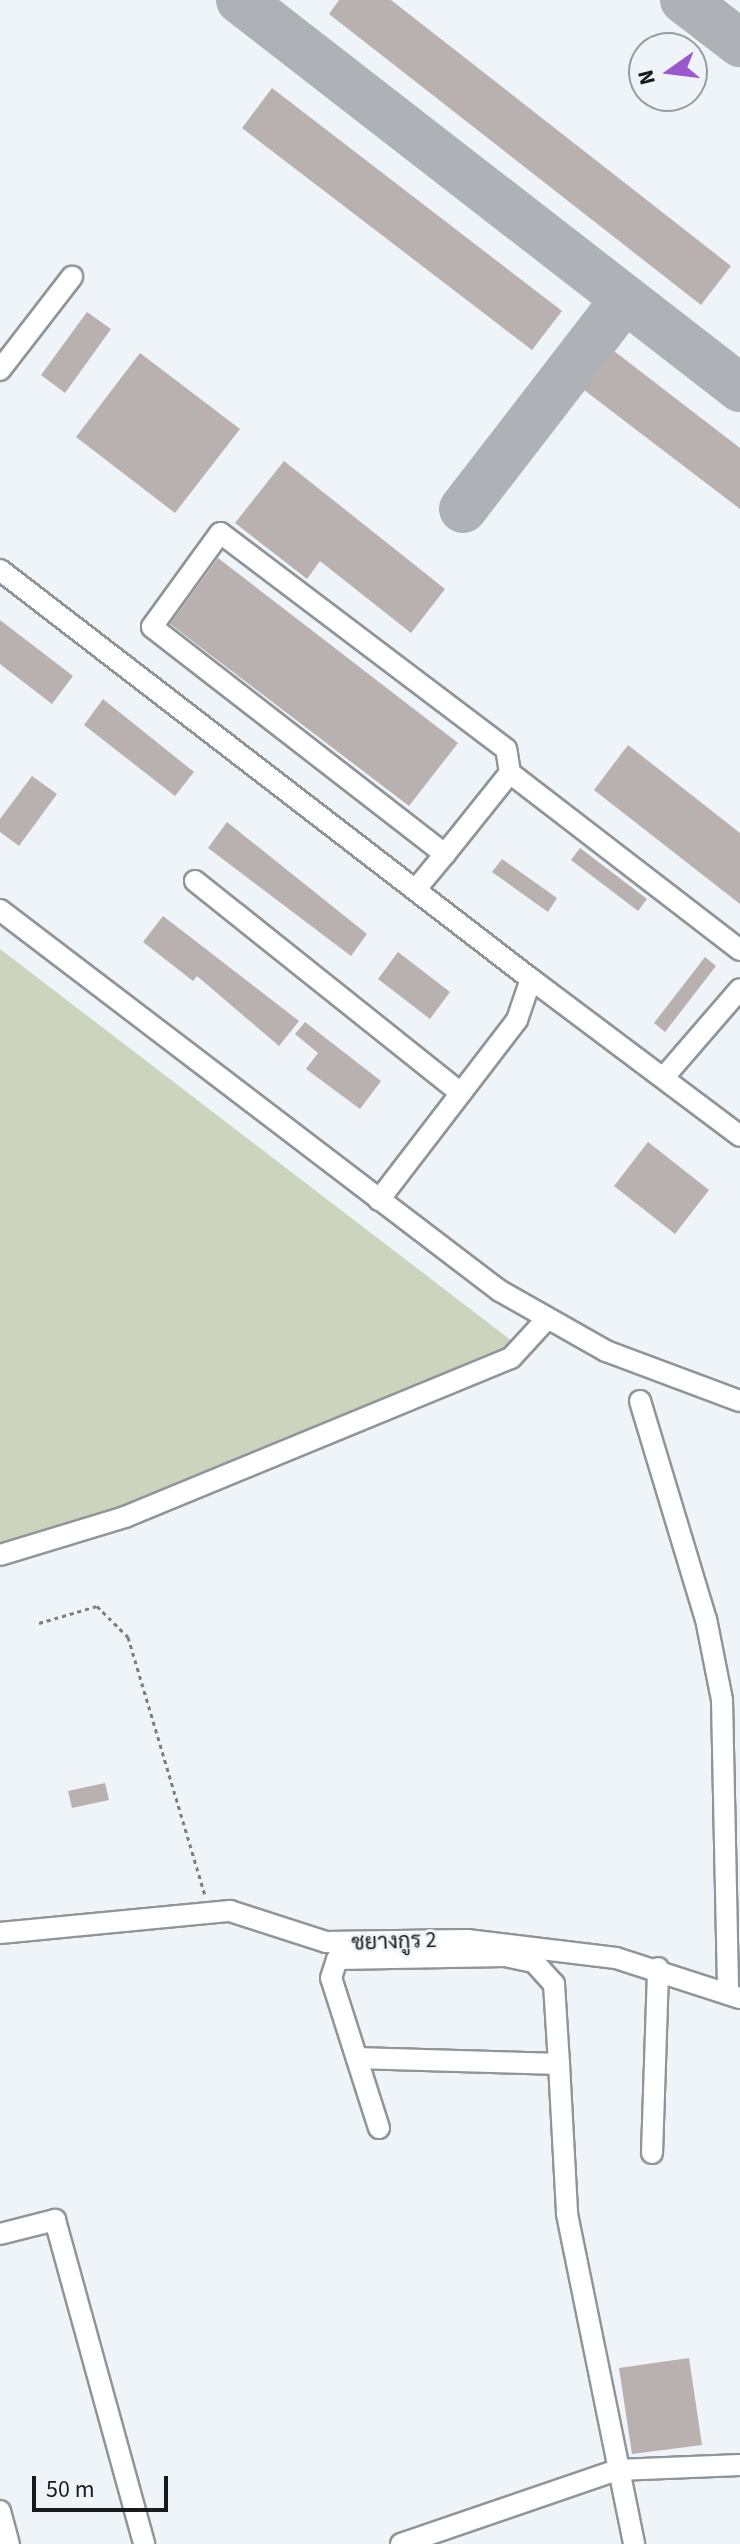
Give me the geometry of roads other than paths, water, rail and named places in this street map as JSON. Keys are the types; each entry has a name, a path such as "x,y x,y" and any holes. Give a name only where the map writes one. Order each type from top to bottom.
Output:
{"street":[{"path":"0,370 72,277"},
{"path":"445,854 152,627 220,533 506,749 510,773 740,950"},
{"path":"0,570 740,1136"},
{"path":"416,889 510,773"},
{"path":"195,881 461,1093"},
{"path":"0,910 379,1200 545,1321 740,1401"},
{"path":"379,1200 517,1020 531,979"},
{"path":"664,1077 740,989"},
{"path":"0,1555 125,1517 511,1358 545,1321"},
{"path":"640,1401 706,1619 722,1700 734,1996"},
{"name":"ชยางกูร 2","path":"0,1933 209,1911 248,1913 339,1943 467,1940 658,1968 734,1996"},
{"path":"379,2128 331,1978 337,1959 505,1956 534,1962 554,1984 567,2214 634,2544"},
{"path":"652,2153 658,1968"},
{"path":"357,2058 559,2064"},
{"path":"0,2234 55,2220 144,2544"},
{"path":"401,2544 617,2470 740,2465"},
{"path":"0,2511 9,2544"}]}
